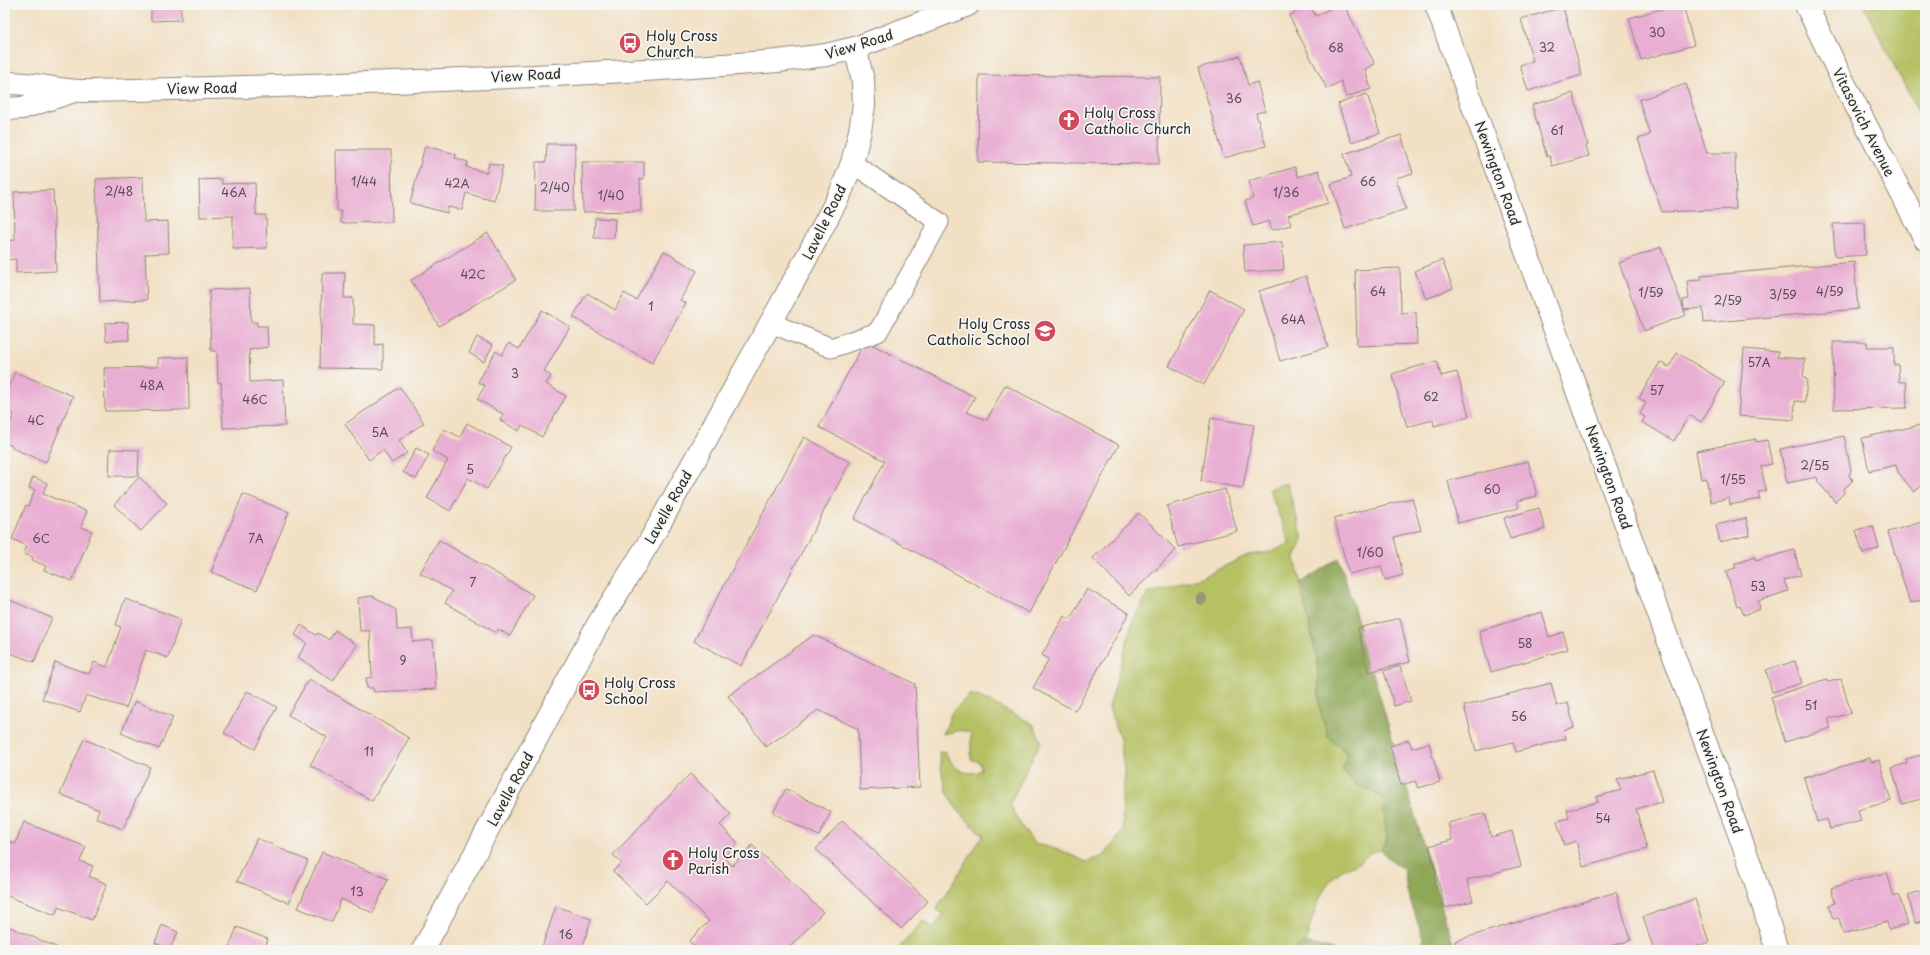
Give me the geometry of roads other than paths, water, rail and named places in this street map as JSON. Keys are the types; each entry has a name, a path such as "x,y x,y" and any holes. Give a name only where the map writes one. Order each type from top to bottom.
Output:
{"street":[{"name":"View Road","path":"5,83 25,82 74,91 305,86 736,64 826,55 856,48 968,5"},
{"name":"Newington Road","path":"1436,5 1747,857 1777,950"},
{"name":"Vitasovich Avenue","path":"1806,5 1838,73 1925,238"},
{"name":"Lavelle Road","path":"423,950 597,626 651,539 771,323 841,192 852,163 860,131 864,105 863,80 856,48"},
{"name":"View Road","path":"5,109 22,108 74,91"}],"lane":[{"path":"771,323 831,348 878,332 939,222 852,163"}],"place":[{"name":"Holy Cross Church","path":"630,43"},
{"name":"Holy Cross Catholic Church","path":"1069,120"},
{"name":"Holy Cross Catholic School","path":"1045,331"},
{"name":"Holy Cross School","path":"589,690"},
{"name":"Holy Cross Parish","path":"673,860"}]}
